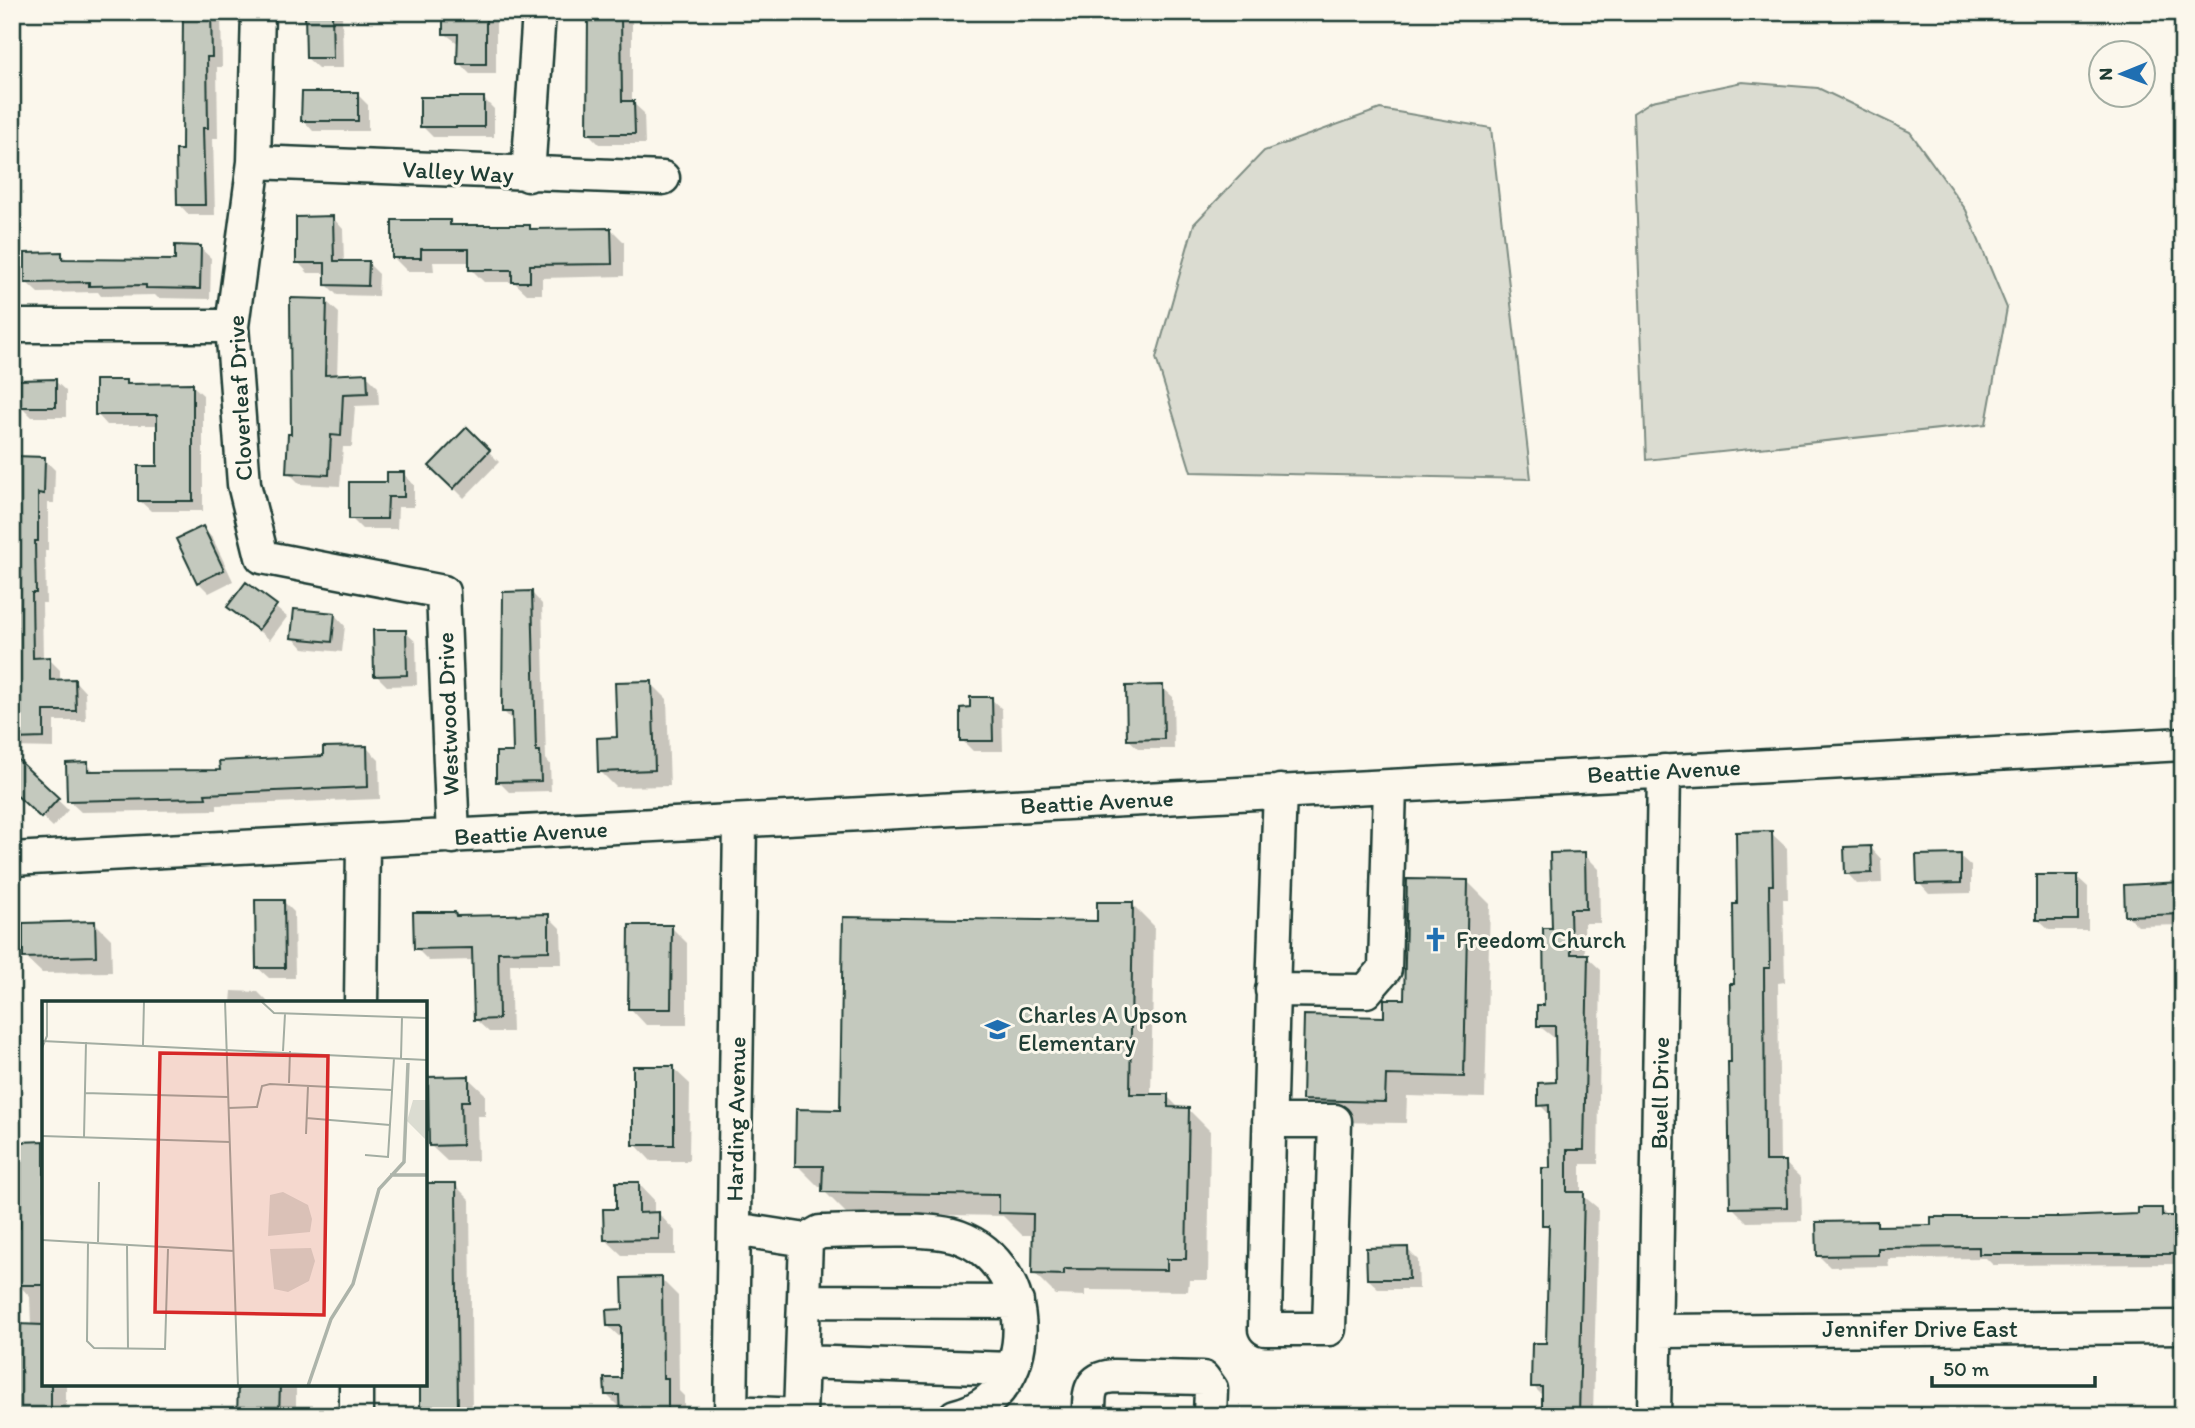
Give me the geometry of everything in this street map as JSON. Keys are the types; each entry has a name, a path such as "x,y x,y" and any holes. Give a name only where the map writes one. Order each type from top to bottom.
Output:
{"street":[{"name":"Cloverleaf Drive","path":"258,12 254,162 232,326 244,484 262,557 443,592"},
{"path":"528,175 539,12"},
{"name":"Valley Way","path":"254,162 528,175 663,178"},
{"path":"12,326 232,326"},
{"name":"Westwood Drive","path":"443,592 453,837"},
{"name":"Beattie Avenue","path":"12,859 363,843 1280,791 2183,744"},
{"name":"Buell Drive","path":"1654,1416 1664,771"},
{"path":"1272,990 1366,992 1385,969 1390,786"},
{"path":"1269,1121 1335,1121 1329,1329 1265,1329 1269,1121 1272,990 1280,791"},
{"name":"Harding Avenue","path":"731,1414 740,822"},
{"path":"361,1001 363,843"},
{"path":"734,1229 806,1240 820,1232 940,1233 960,1237 980,1248 1003,1271 1017,1302 1020,1348 999,1392 972,1412 955,1416"},
{"path":"800,1415 806,1240"},
{"path":"804,1301 1017,1302"},
{"name":"Jennifer Drive East","path":"1657,1331 2183,1327"},
{"path":"802,1362 1011,1369"},
{"path":"1089,1416 1089,1390 1093,1382 1114,1376 1203,1378 1210,1389 1210,1416"},
{"path":"356,1386 356,1416"},
{"path":"731,1414 814,1416"}],"shaded area":[{"path":"1742,82 1818,88 1910,132 1966,210 2007,308 1986,424 1646,460 1633,113 1652,101"},
{"path":"1380,109 1491,128 1531,479 1191,472 1156,358 1194,224 1264,151"}],"building":[{"path":"183,12 211,12 212,57 207,57 208,128 203,128 205,205 177,205 176,150 182,150"},
{"path":"305,12 332,12 333,58 306,58"},
{"path":"443,12 486,12 486,64 457,64 458,34 443,34"},
{"path":"621,14 622,101 634,101 635,134 587,134 588,15"},
{"path":"302,92 358,92 358,121 301,121"},
{"path":"420,97 484,97 484,127 420,127"},
{"path":"333,216 334,261 369,261 368,286 325,285 325,263 296,263 296,217"},
{"path":"392,220 450,220 450,225 530,225 530,229 611,228 612,264 530,265 530,282 512,282 512,270 469,270 469,249 421,249 421,258 392,258"},
{"path":"175,245 201,246 200,289 146,288 146,285 89,286 89,282 25,283 25,253 62,252 62,259 175,260"},
{"path":"290,298 327,299 325,375 367,373 368,393 343,394 341,436 331,435 329,475 286,473 288,434 291,434"},
{"path":"56,379 56,407 20,407 19,380"},
{"path":"95,380 126,380 126,384 193,383 193,501 138,501 138,466 157,466 157,415 95,415"},
{"path":"467,427 490,450 453,489 429,466"},
{"path":"14,456 45,457 44,494 38,493 38,541 35,541 36,593 32,593 33,658 50,657 50,680 75,679 76,711 44,711 44,738 12,739"},
{"path":"387,472 404,472 404,497 388,497 387,519 349,519 349,482 387,482"},
{"path":"203,526 224,570 197,583 176,539"},
{"path":"246,582 277,605 258,630 227,607"},
{"path":"532,591 536,751 540,751 541,781 496,782 496,752 513,752 512,712 502,712 503,592"},
{"path":"294,609 335,613 332,642 291,638"},
{"path":"373,630 406,630 407,675 374,676"},
{"path":"652,681 655,770 598,772 597,738 617,737 615,682"},
{"path":"1163,685 1164,739 1127,740 1126,686"},
{"path":"970,697 992,697 993,741 960,741 960,708 970,707"},
{"path":"367,746 368,787 205,794 206,798 67,801 66,763 88,762 88,771 220,770 219,761 323,756 323,747"},
{"path":"12,754 59,798 41,818 12,791"},
{"path":"1772,831 1773,885 1769,885 1770,968 1764,968 1765,1161 1786,1161 1787,1207 1730,1208 1728,1062 1731,1062 1730,984 1734,984 1733,904 1737,904 1736,832"},
{"path":"1871,846 1872,873 1845,874 1844,847"},
{"path":"1585,852 1586,909 1570,909 1571,954 1588,954 1584,1150 1567,1150 1567,1192 1584,1192 1579,1416 1542,1416 1542,1387 1531,1387 1532,1343 1546,1343 1549,1225 1542,1225 1542,1168 1550,1168 1549,1105 1538,1106 1538,1083 1556,1082 1555,1026 1537,1026 1537,1005 1544,1005 1543,928 1552,928 1550,853"},
{"path":"1961,854 1961,883 1917,884 1916,855"},
{"path":"2036,875 2078,875 2078,920 2036,920"},
{"name":"Freedom Church","path":"1407,879 1468,880 1464,1077 1386,1075 1385,1102 1302,1100 1304,1015 1384,1017 1384,999 1404,999"},
{"path":"2182,882 2183,914 2125,916 2124,885"},
{"path":"255,900 284,900 285,968 256,968"},
{"path":"1097,902 1133,902 1130,1094 1168,1094 1168,1107 1189,1108 1186,1259 1167,1259 1167,1270 1064,1269 1064,1275 1032,1274 1033,1214 999,1213 999,1195 822,1192 823,1166 795,1166 796,1109 840,1110 843,917 1097,921"},
{"path":"413,912 455,912 456,916 549,914 549,951 498,952 499,1019 474,1020 472,948 414,949"},
{"path":"95,921 96,956 23,958 23,923"},
{"path":"629,925 672,925 671,1009 628,1009"},
{"path":"633,1066 674,1066 674,1145 633,1145"},
{"path":"469,1076 469,1101 461,1101 462,1145 429,1146 428,1077"},
{"path":"42,1141 42,1285 16,1285 16,1228 20,1228 19,1142"},
{"path":"616,1182 639,1182 639,1213 659,1212 659,1239 604,1240 603,1209 616,1209"},
{"path":"427,1183 456,1183 458,1416 420,1416 420,1386 427,1386"},
{"path":"2138,1208 2162,1208 2162,1216 2183,1216 2183,1254 1979,1254 1979,1247 1878,1248 1878,1255 1817,1256 1816,1222 1877,1221 1877,1226 1931,1225 1931,1217 2138,1214"},
{"path":"1408,1247 1409,1279 1367,1279 1366,1248"},
{"path":"662,1277 663,1378 668,1378 668,1413 620,1416 619,1395 605,1395 604,1378 621,1378 621,1326 607,1326 606,1310 623,1309 622,1278"},
{"path":"17,1324 42,1325 42,1386 51,1386 51,1416 15,1416"},
{"path":"238,1386 280,1386 279,1416 237,1416"}],"place":[{"name":"Freedom Church","path":"1436,940"},
{"name":"Charles A Upson Elementary","path":"998,1029"}]}
